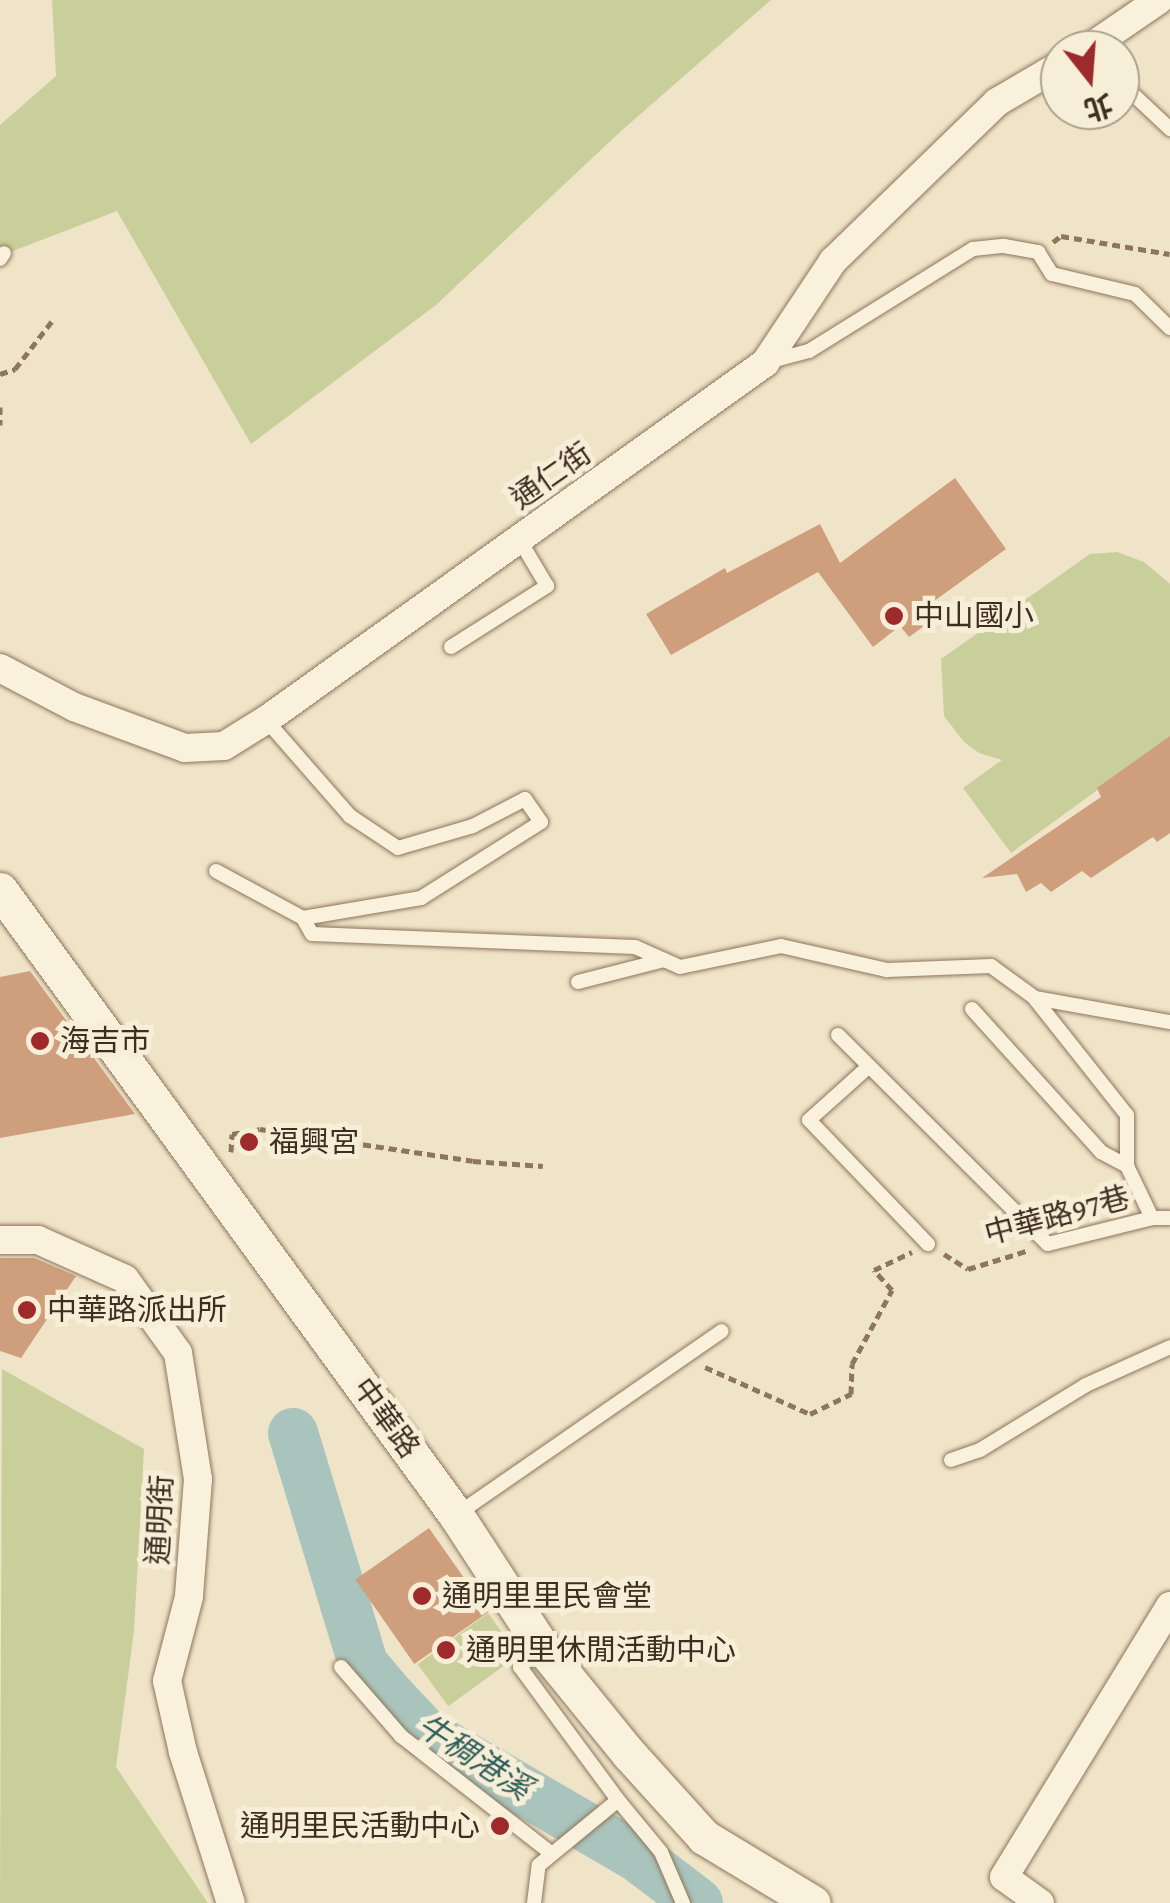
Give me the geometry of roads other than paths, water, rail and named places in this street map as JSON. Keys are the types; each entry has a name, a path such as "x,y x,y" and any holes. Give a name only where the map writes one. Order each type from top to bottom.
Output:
{"street":[{"path":"1115,30 1159,0"},
{"name":"通仁街","path":"0,668 74,707 184,748 224,746 266,720 765,363 832,261 997,102 1040,77"},
{"name":"中華路","path":"0,890 456,1515 542,1647 629,1754 704,1836 813,1903"},
{"name":"通明街","path":"0,1240 38,1240 124,1279 178,1352 198,1478 188,1597 167,1682 183,1752 231,1903"},
{"path":"1040,1903 1004,1877 1170,1606"}],"lane":[{"path":"1140,101 1170,129"},
{"path":"765,363 809,351 973,249 1004,246 1038,252 1052,274 1135,294 1170,328"},
{"path":"451,647 547,586 518,539"},
{"path":"266,720 350,816 398,848 473,826 525,798 541,822 422,898 304,918"},
{"path":"216,871 304,918 312,934 635,946 680,967 781,946 887,970 991,966 1035,998 1127,1115 1128,1166 1152,1218"},
{"path":"578,982 664,960"},
{"path":"1035,998 1170,1022"},
{"path":"972,1009 1101,1152 1128,1166"},
{"path":"838,1035 867,1068 809,1120 928,1244"},
{"name":"中華路97巷","path":"867,1068 1048,1244 1152,1218 1170,1218"},
{"path":"456,1515 722,1332"},
{"path":"951,1460 980,1450 1086,1385 1170,1346"},
{"path":"542,1647 520,1667 614,1804 661,1852 683,1903"},
{"path":"341,1666 402,1736 555,1850"},
{"path":"534,1903 540,1865 614,1804"}],"waterway":[{"name":"牛稠港溪","path":"293,1433 363,1664 391,1697 426,1734 639,1858 698,1903"}],"place":[{"name":"中山國小","path":"894,616"},
{"name":"海吉市","path":"40,1041"},
{"name":"福興宮","path":"249,1142"},
{"name":"中華路派出所","path":"27,1310"},
{"name":"通明里里民會堂","path":"422,1596"},
{"name":"通明里休閒活動中心","path":"446,1650"},
{"name":"通明里民活動中心","path":"500,1826"}]}
